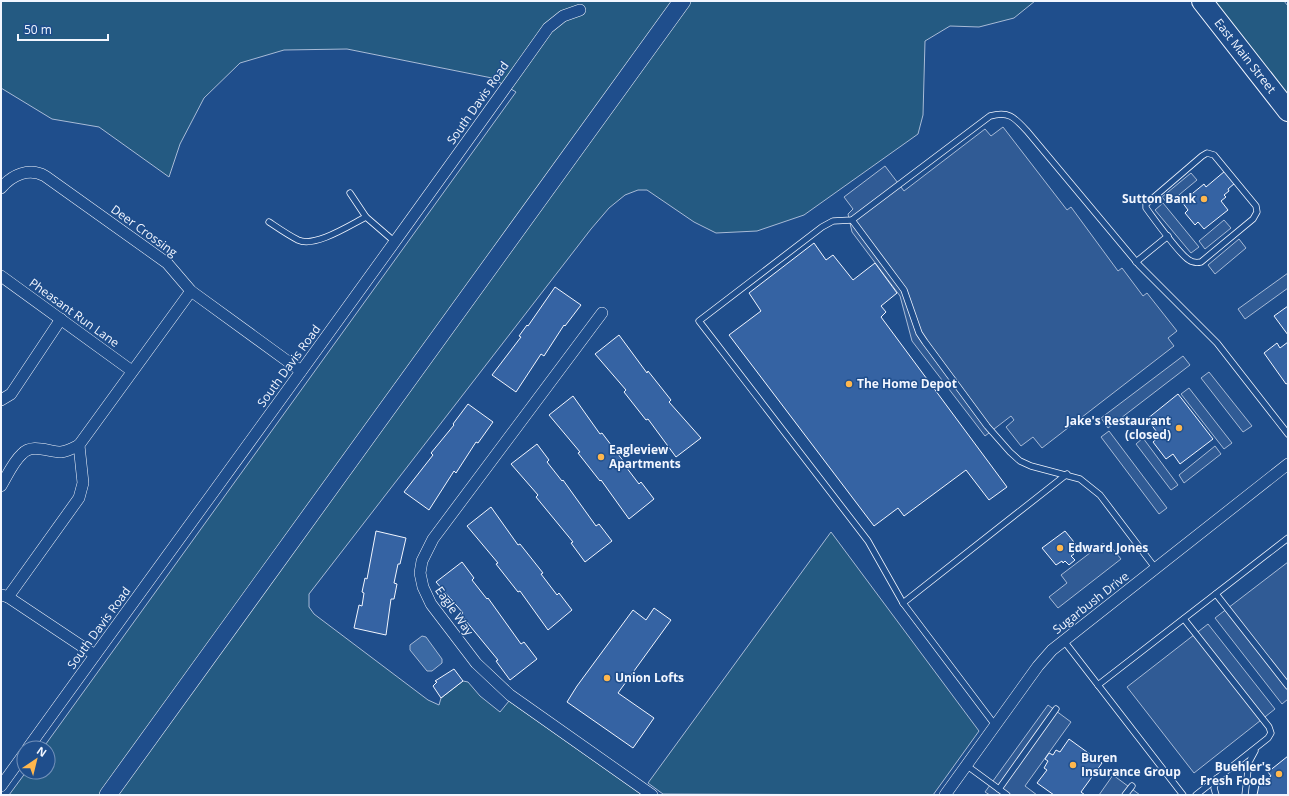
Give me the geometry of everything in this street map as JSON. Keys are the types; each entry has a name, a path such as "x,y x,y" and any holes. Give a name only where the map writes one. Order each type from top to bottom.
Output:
{"highway":[{"name":"East Main Street","path":"1202,1 1288,111"}],"main road":[{"path":"108,795 682,1"}],"street":[{"name":"South Davis Road","path":"34,740 395,242 548,28 563,16 580,10"},
{"name":"Deer Crossing","path":"1,188 9,179 18,174 31,172 40,174 167,263 191,291 301,371"},
{"name":"Pheasant Run Lane","path":"1,276 132,371"},
{"path":"1,486 25,451 36,448 60,452 69,450 79,445 191,291"},
{"name":"Eagle Way","path":"602,313 433,539 422,561 420,573 423,587 431,604 476,663 491,679 528,708 652,795"},
{"path":"1,400 9,397 15,389 60,319"},
{"path":"79,445 83,483 79,498 5,596 95,655"},
{"name":"Sugarbush Drive","path":"949,794 966,765 1044,658 1288,464"},
{"path":"1,786 16,765"}],"lane":[{"path":"995,725 903,603 868,541 699,321 822,227 833,222 852,220 990,116 1001,113 1016,118 1136,262 1217,343 1288,434"},
{"path":"1207,153 1214,155 1256,206 1257,212 1253,219 1201,262 1194,263 1188,260 1168,236 1146,208 1146,204 1202,156 1207,153"},
{"path":"350,193 366,217 395,242"},
{"path":"269,222 298,240 306,242 328,236 366,217"},
{"path":"852,220 904,290 919,332 925,342 997,438 1020,461 1031,466 1067,474 1084,482 1100,495 1156,568"},
{"path":"1136,262 1168,236"},
{"path":"903,603 1067,474"},
{"path":"1098,685 1288,538"},
{"path":"1216,594 1288,686"},
{"path":"1184,619 1269,727 1270,736 1196,795"},
{"path":"1064,641 1183,795"},
{"path":"999,789 1056,709"},
{"path":"1245,795 1249,762 1261,744"},
{"path":"966,765 1008,795"},
{"path":"1216,795 1214,788 1218,778"},
{"path":"1125,795 1132,786"}],"shaded area":[{"path":"1,1 678,1 105,795 9,795 20,780 56,780 56,740 49,740 516,92 492,78 347,49 284,50 240,63 204,98 180,144 169,177 99,127 52,119 1,88"},
{"path":"686,1 1035,1 1014,18 979,27 950,26 925,41 923,115 918,134 804,215 757,231 716,233 694,222 647,190 638,190 625,195 609,208 591,229 309,594 309,607 314,614 428,700 439,705 441,698 463,681 468,682 480,696 500,712 509,701 642,795 112,795"},
{"path":"1206,1 1284,1 1288,6 1288,106"},
{"path":"1003,127 1067,210 1071,207 1118,271 1122,268 1143,296 1147,293 1177,331 1168,338 1174,346 1042,448 1033,437 1021,446 1006,427 1014,420 1011,416 985,436 912,341 900,296 852,232 848,214 853,209 844,197 885,166 904,191 985,129 991,136"},
{"path":"1191,173 1197,180 1168,204 1162,197"},
{"path":"1163,203 1199,247 1191,253 1155,210"},
{"path":"1224,220 1231,228 1205,249 1199,241"},
{"path":"1239,239 1246,248 1215,274 1208,265"},
{"path":"1288,273 1288,288 1245,319 1238,309"},
{"path":"1183,356 1190,365 1108,428 1101,418"},
{"path":"1209,372 1252,426 1243,432 1201,378"},
{"path":"1189,388 1232,443 1224,449 1181,394"},
{"path":"1109,431 1167,508 1159,514 1101,437"},
{"path":"1143,438 1178,485 1171,490 1136,444"},
{"path":"1215,446 1221,454 1184,483 1179,475"},
{"path":"831,532 979,731 933,795 663,794 648,783"},
{"path":"1103,543 1110,552 1113,549 1121,559 1058,608 1049,597 1067,583 1061,575"},
{"path":"1288,562 1288,699 1282,704 1215,618"},
{"path":"1208,624 1275,709 1194,773 1127,687"},
{"path":"422,636 426,637 442,659 442,663 432,671 427,671 410,650 410,645"},
{"path":"1048,705 1071,722 1025,786 1037,795 990,795 985,792"},
{"path":"1113,775 1140,795 1099,795"}],"building":[{"name":"Sutton Bank","path":"1225,171 1235,183 1228,189 1229,191 1224,195 1226,197 1221,201 1228,210 1204,229 1198,222 1195,225 1185,213 1188,210 1182,202 1204,184 1206,187"},
{"name":"The Home Depot","path":"814,243 826,260 833,255 853,280 875,263 897,293 881,306 886,312 881,317 1007,487 989,500 966,470 904,516 898,508 874,526 729,335 761,311 749,293"},
{"path":"555,287 581,305 565,326 564,325 544,356 541,354 516,392 492,375 521,337 519,336 527,325 528,326"},
{"path":"1288,306 1288,335 1274,316"},
{"name":"Eagleview Apartments","path":"619,335 647,373 648,371 671,400 669,402 701,438 676,457 648,419 646,420 624,392 626,390 595,354"},
{"path":"1288,342 1288,383 1286,384 1264,353 1277,343 1280,348"},
{"name":"Jake's Restaurant (closed)","path":"1178,394 1213,439 1180,464 1173,454 1166,459 1153,442 1160,436 1147,419"},
{"name":"Eagleview Apartments","path":"573,396 600,434 602,433 624,462 623,463 639,484 641,482 654,499 629,519 601,480 600,481 578,453 580,452 549,415"},
{"path":"468,404 493,422 478,443 476,442 456,473 454,471 429,510 404,492 433,455 431,453 454,425 453,424"},
{"path":"537,444 549,460 547,462 562,481 563,480 596,526 599,524 612,541 585,562 571,543 573,542 536,497 538,495 511,464"},
{"path":"491,507 518,545 520,544 543,573 541,574 557,595 559,593 572,610 548,630 520,591 518,592 496,564 498,563 467,526"},
{"path":"376,531 406,538 394,583 397,584 394,599 391,599 386,635 354,628 359,605 362,606 364,593 362,592 365,578 367,579"},
{"name":"Edward Jones","path":"1065,531 1078,547 1072,552 1074,554 1071,556 1075,560 1069,565 1065,561 1063,563 1062,561 1056,565 1042,548"},
{"path":"462,562 474,578 472,580 487,599 488,598 521,644 524,642 537,659 510,680 496,661 498,660 461,615 463,613 436,582"},
{"name":"Union Lofts","path":"654,608 671,620 618,693 654,718 633,748 567,702 577,686 633,610 646,620"},
{"path":"454,669 463,681 441,698 433,686 437,682 435,681"},
{"name":"Buren Insurance Group","path":"1069,739 1102,763 1081,792 1085,795 1054,795 1037,783 1047,770 1044,768 1048,761 1045,759 1049,753 1053,755 1056,750 1060,752"},
{"name":"Buehler's Fresh Foods","path":"1288,756 1288,795 1257,795 1259,785 1271,776 1268,772"}],"place":[{"name":"Sutton Bank","path":"1204,199"},
{"name":"The Home Depot","path":"849,384"},
{"name":"Jake's Restaurant (closed)","path":"1179,428"},
{"name":"Eagleview Apartments","path":"601,457"},
{"name":"Edward Jones","path":"1060,548"},
{"name":"Union Lofts","path":"607,678"},
{"name":"Buren Insurance Group","path":"1073,765"},
{"name":"Buehler's Fresh Foods","path":"1279,774"}]}
